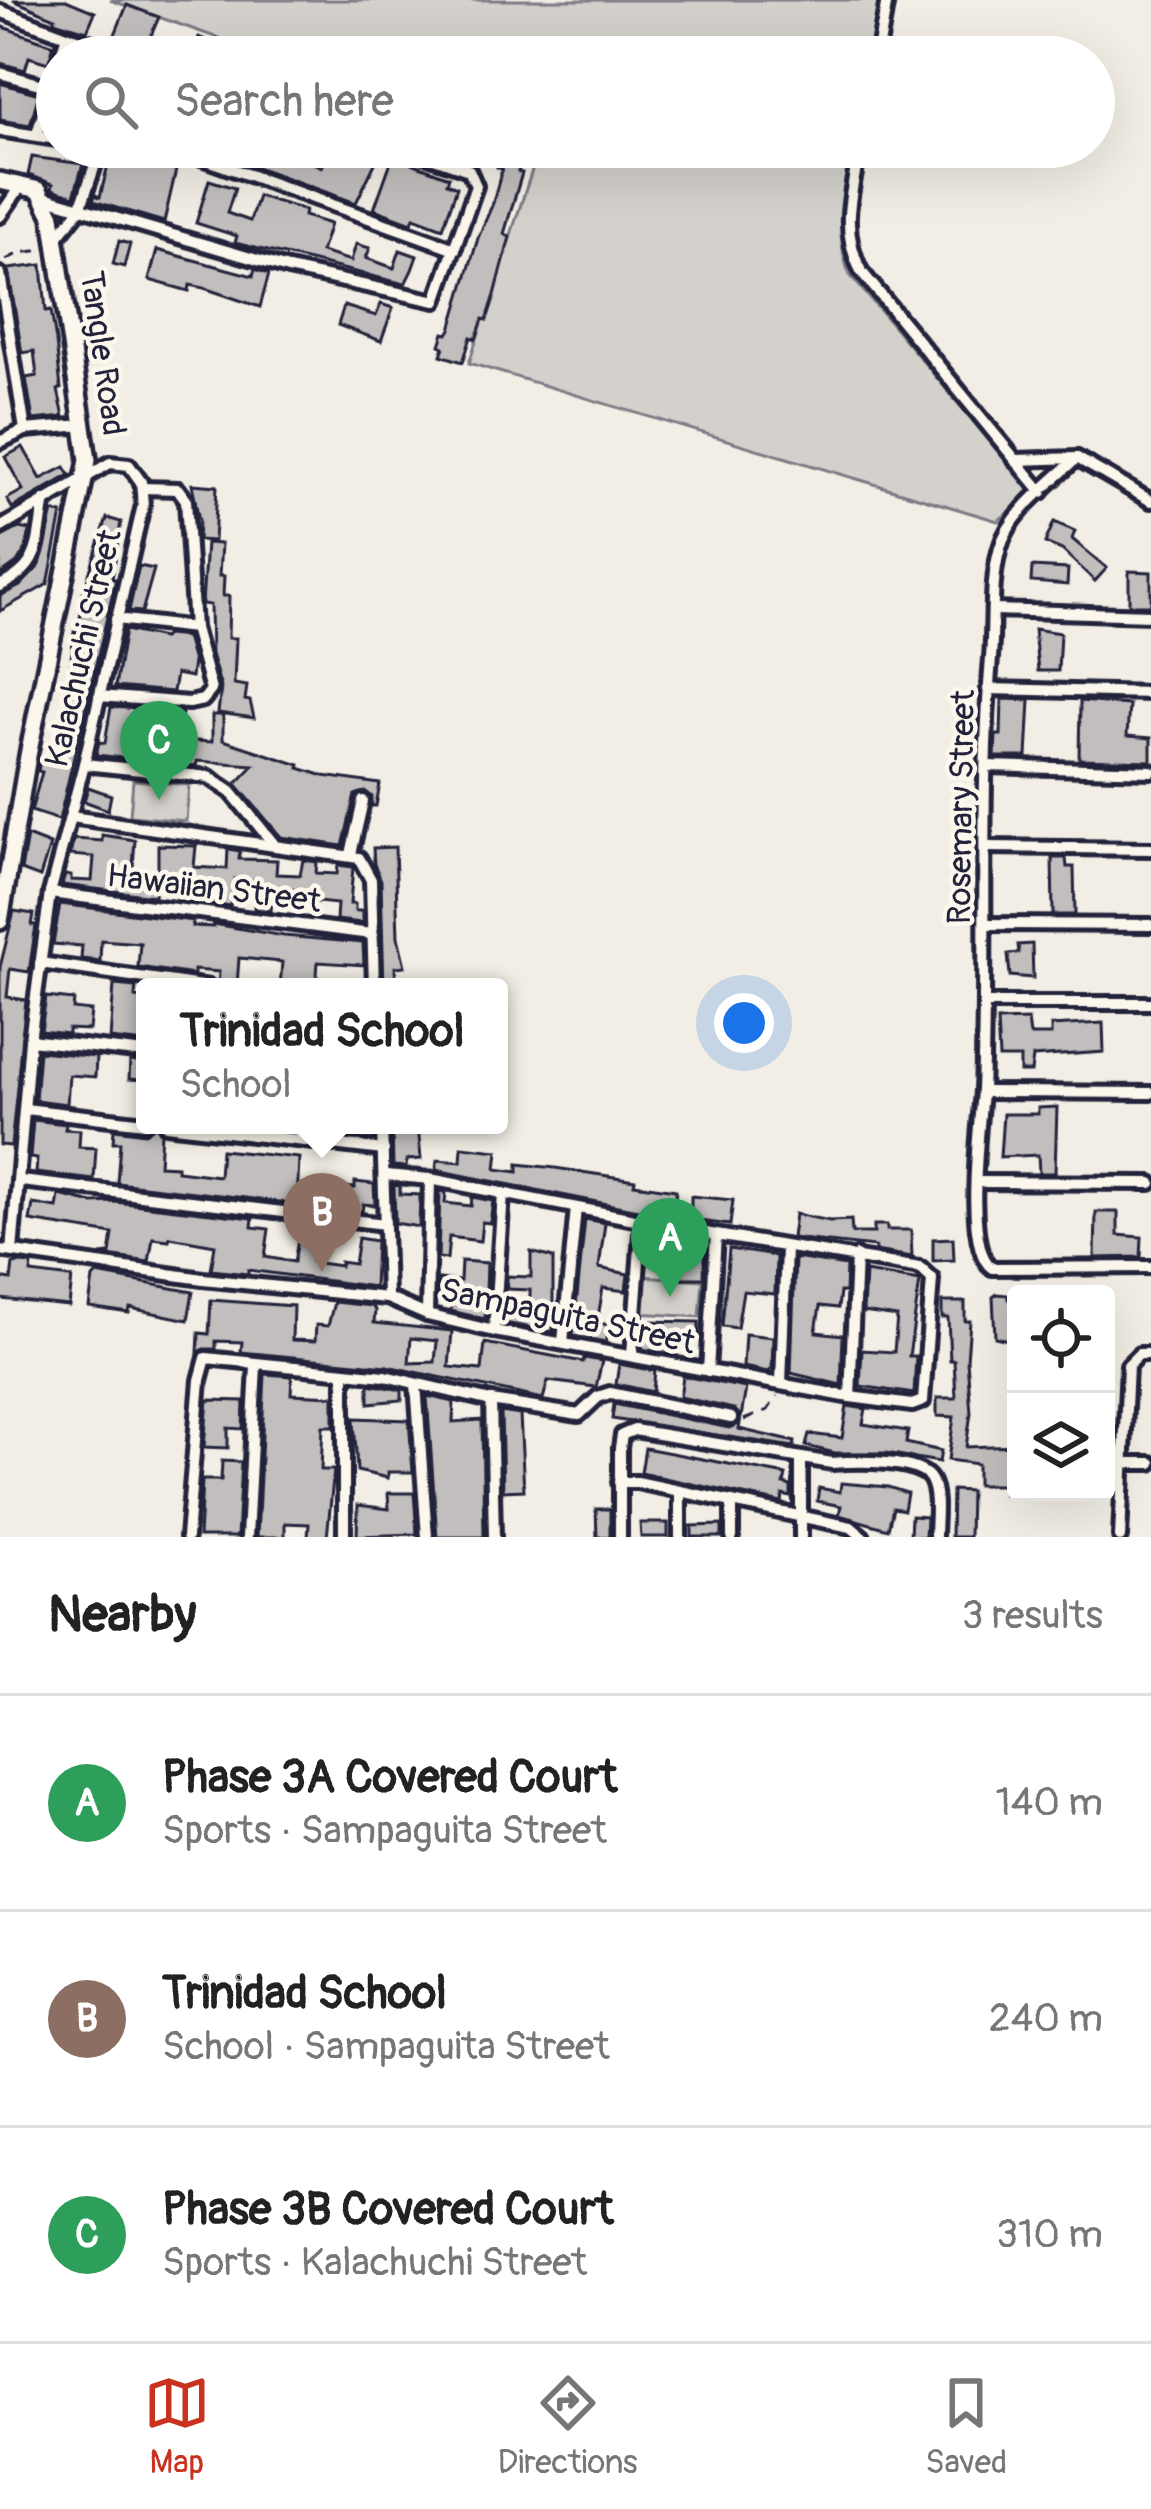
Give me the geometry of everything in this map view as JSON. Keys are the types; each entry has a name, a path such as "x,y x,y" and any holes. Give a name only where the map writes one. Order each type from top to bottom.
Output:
{"street":[{"path":"881,36 887,0"},
{"path":"0,11 67,36"},
{"path":"0,74 36,84"},
{"path":"0,130 36,134"},
{"path":"57,243 80,209 94,168"},
{"path":"230,168 455,249"},
{"path":"0,181 22,184 80,209 288,268 429,301 439,297 476,186 470,170 464,168"},
{"path":"856,168 847,220 849,247 861,271 1042,492"},
{"path":"0,216 22,184"},
{"name":"Tangle Road","path":"0,921 88,449 57,243 44,196"},
{"path":"2,267 25,430"},
{"path":"0,442 25,430 84,425"},
{"path":"1016,460 1077,458 1151,501"},
{"name":"Rosemary Street","path":"1077,458 1003,538 998,554 988,689 978,1248 983,1262 992,1268 1151,1267"},
{"name":"Kalachuchi Street","path":"6,1251 21,1181 30,1040 50,893 143,505 136,472 120,462 84,479"},
{"path":"0,528 84,479"},
{"path":"99,696 189,704 207,698 211,690 194,628 185,496 168,487 142,488"},
{"path":"0,586 31,565 45,500"},
{"path":"994,610 1151,615"},
{"path":"116,619 194,628"},
{"path":"988,689 1151,693"},
{"path":"84,764 209,777 231,792 273,843"},
{"path":"987,766 1151,770"},
{"path":"351,854 363,801"},
{"path":"71,817 351,854 365,863 371,880 373,978"},
{"path":"986,848 1151,849"},
{"name":"Hawaiian Street","path":"50,893 371,934"},
{"path":"985,925 1151,925"},
{"path":"40,963 146,978"},
{"path":"984,1003 1151,1003"},
{"path":"30,1040 136,1052"},
{"path":"982,1092 1151,1093"},
{"path":"25,1109 136,1122"},
{"path":"244,1134 384,1150"},
{"path":"383,1134 387,1298"},
{"path":"386,1174 786,1248 856,1256 850,1397"},
{"path":"427,1316 430,1179"},
{"path":"21,1181 385,1224"},
{"path":"976,1182 1151,1183"},
{"path":"494,1330 503,1193"},
{"path":"563,1342 576,1208"},
{"path":"632,1355 642,1220"},
{"path":"708,1371 716,1235"},
{"path":"781,1383 786,1248"},
{"name":"Sampaguita Street","path":"6,1251 203,1280 387,1298 427,1316 494,1330 912,1406 922,1401 925,1392 932,1279 927,1271 856,1256"},
{"path":"1120,1537 1128,1365 1145,1354"},
{"path":"187,1537 203,1360 211,1358 344,1372 579,1414 598,1397 610,1394 731,1418"},
{"path":"248,1537 256,1366"},
{"path":"344,1372 344,1537"},
{"path":"416,1384 427,1537"},
{"path":"491,1401 494,1537"},
{"path":"620,1537 622,1435 634,1430 802,1458 925,1472 934,1486 935,1537"},
{"path":"801,1537 802,1458"},
{"path":"1115,1459 1151,1463"},
{"path":"1115,1467 1121,1463"},
{"path":"620,1482 774,1509 851,1527 863,1537"},
{"path":"680,1491 680,1537"},
{"path":"731,1503 732,1537"}],"path":[{"path":"2,267 19,253 57,243"},
{"path":"731,1418 747,1421 769,1410 781,1383"}],"shaded area":[{"path":"110,0 881,0 875,36 212,36"},
{"path":"533,168 851,168 842,228 850,275 1033,492 998,521 469,363"},
{"path":"133,780 189,785 186,821 130,816"},
{"path":"640,1276 703,1280 700,1317 638,1313"}],"building":[{"path":"13,0 66,0 95,12 87,31"},
{"path":"127,5 159,17 151,36 114,36"},
{"path":"0,26 36,39 36,59 29,57 25,70 0,63"},
{"path":"0,83 36,93 30,125 0,120"},
{"path":"32,157 36,168 82,168 74,196 28,175"},
{"path":"107,168 176,170 164,222 93,201 95,195 100,197"},
{"path":"259,168 373,168 356,203"},
{"path":"389,168 425,168 449,177 447,183 457,187 443,228 374,209"},
{"path":"519,168 522,173 504,234 510,237 487,320 483,319 476,339 471,337 463,362 441,355 444,347 440,345 451,329 502,169"},
{"path":"209,180 235,188 227,213 250,221 258,196 305,210 304,216 330,224 321,252 351,261 356,244 370,248 366,258 394,268 400,250 417,256 412,270 405,284 235,243 237,236 196,223"},
{"path":"119,241 130,244 124,267 113,264"},
{"path":"157,250 253,276 255,269 269,274 260,307 204,288 190,285 189,291 149,280"},
{"path":"42,265 64,417 33,420 26,378 37,376 34,351 22,353 8,269"},
{"path":"381,304 393,308 381,341 338,325 344,306 376,316"},
{"path":"23,447 41,479 65,467 70,475 12,508 7,499 23,490 5,457"},
{"path":"192,484 217,486 214,541 198,540"},
{"path":"53,512 62,514 48,584 0,611 0,596 20,586 40,565"},
{"path":"107,518 121,522 112,579 116,579 59,820 31,811 42,772 38,771 40,760 47,762 58,730 63,732 74,632 79,633 82,596"},
{"path":"1054,522 1075,531 1072,539 1107,568 1095,581 1062,550 1045,543"},
{"path":"19,528 30,530 26,548 17,563 0,575 0,538"},
{"path":"206,543 221,544 219,576 224,576 223,596 229,596 228,638 236,638 234,684 247,686 245,700 250,701 254,718 218,713 221,688 211,654 210,605 202,604"},
{"path":"139,566 154,569 142,612 129,611"},
{"path":"1032,567 1068,569 1067,585 1031,582"},
{"path":"1129,571 1151,572 1151,605 1129,605"},
{"path":"1034,629 1060,633 1058,671 1038,671"},
{"path":"125,630 163,638 186,637 193,662 191,677 176,674 173,692 115,687"},
{"path":"1002,699 1030,700 1027,757 995,757"},
{"path":"1080,701 1129,705 1127,736 1151,738 1151,761 1079,759"},
{"path":"111,707 182,712 178,740 212,742 212,715 223,715 223,740 324,776 380,784 376,806 366,792 355,795 343,846 281,837 236,784 254,765 197,761 196,766 180,764 181,757 161,755 160,762 96,755 99,742 105,743"},
{"path":"88,787 111,795 108,810 84,801"},
{"path":"102,835 135,840 132,880 155,882 154,896 62,885 65,875 92,881 94,857 70,855 74,839 102,841"},
{"path":"27,836 50,845 40,877 21,870"},
{"path":"158,845 196,846 194,867 227,869 228,849 240,851 239,859 277,860 276,874 300,875 303,860 317,862 316,873 337,874 338,865 353,867 350,904 362,911 362,923 336,920 337,904 317,902 318,895 298,894 299,890 273,888 271,911 254,909 256,880 235,879 230,906 215,904 216,883 196,881 194,902 177,899 178,884 158,882"},
{"path":"395,847 398,937 405,966 395,967 396,978 384,978 381,880 373,848"},
{"path":"1052,858 1066,858 1067,867 1074,867 1075,915 1053,915"},
{"path":"60,904 193,921 192,926 213,924 363,943 364,965 318,962 317,978 281,978 282,962 239,958 238,978 219,978 219,972 194,970 194,975 138,967 140,943 101,940 100,961 81,959 82,946 53,944"},
{"path":"14,911 34,914 32,925 36,925 29,972 10,969 7,997 26,1000 11,1146 0,1145 0,967"},
{"path":"1032,944 1033,978 1010,976 1008,954 1019,953 1018,945"},
{"path":"114,985 136,987 136,1042 110,1039"},
{"path":"46,997 74,1000 73,1009 91,1011 89,1030 41,1031"},
{"path":"1028,1020 1030,1035 1051,1035 1051,1026 1103,1023 1104,1052 1033,1057 1031,1072 1020,1072 1020,1058 999,1058 997,1021"},
{"path":"39,1051 96,1057 95,1077 69,1075 67,1104 35,1100"},
{"path":"130,1061 136,1062 136,1079 129,1079"},
{"path":"1057,1107 1055,1173 1039,1173 1038,1155 1000,1157 1003,1114 1038,1114 1038,1108"},
{"path":"33,1120 80,1130 79,1147 96,1148 94,1180 36,1173 37,1159 30,1158"},
{"path":"114,1129 161,1134 159,1165 177,1166 177,1171 219,1176 221,1150 299,1158 297,1204 117,1183 120,1142 113,1142"},
{"path":"392,1134 419,1134 421,1159 407,1160 406,1167 393,1166"},
{"path":"462,1147 498,1151 496,1169 518,1172 518,1164 555,1168 676,1190 673,1217 436,1170 437,1160 461,1162"},
{"path":"355,1182 374,1184 375,1205 363,1204 362,1212 318,1206 320,1185 355,1188"},
{"path":"394,1185 400,1186 400,1194 420,1195 419,1227 395,1223"},
{"path":"440,1191 446,1192 445,1203 471,1206 472,1197 493,1201 490,1223 482,1222 480,1241 449,1237 447,1259 438,1258"},
{"path":"59,1195 93,1203 253,1218 252,1227 269,1229 265,1257 294,1262 298,1240 315,1242 312,1262 340,1266 340,1262 354,1264 358,1238 376,1241 374,1287 248,1270 248,1274 211,1270 215,1245 170,1237 153,1238 149,1262 101,1255 110,1254 113,1234 30,1221 33,1204 57,1208"},
{"path":"691,1196 733,1200 730,1225 691,1220"},
{"path":"1096,1212 1118,1212 1118,1235 1142,1237 1141,1257 1095,1258"},
{"path":"795,1214 851,1220 852,1233 874,1233 874,1225 911,1230 912,1257 875,1251 875,1247 792,1238"},
{"path":"585,1219 605,1223 599,1268 628,1274 626,1291 603,1288 597,1323 610,1325 606,1342 573,1336"},
{"path":"953,1238 954,1260 933,1261 933,1239"},
{"path":"692,1240 705,1243 704,1278 673,1278 673,1252 692,1252"},
{"path":"729,1249 776,1256 775,1294 743,1291 737,1328 722,1326"},
{"path":"531,1252 553,1258 553,1332 504,1323 505,1313 530,1314 530,1290 507,1289 507,1276 531,1277"},
{"path":"795,1258 846,1266 845,1292 840,1292 838,1308 820,1306 816,1332 843,1335 841,1385 791,1373"},
{"path":"461,1261 487,1263 485,1319 451,1311 451,1300 437,1299 438,1279 460,1281"},
{"path":"13,1264 32,1264 31,1273 72,1278 69,1306 0,1299 0,1278 11,1280"},
{"path":"865,1272 920,1281 909,1356 916,1356 914,1394 860,1386 862,1350 894,1352 897,1317 863,1312"},
{"path":"97,1274 193,1292 188,1320 130,1308 129,1313 89,1307"},
{"path":"1007,1295 1007,1340 995,1337 993,1297"},
{"path":"211,1300 293,1306 292,1340 315,1341 316,1325 328,1326 334,1302 371,1306 374,1323 452,1331 449,1367 482,1370 485,1343 583,1362 584,1358 602,1361 596,1387 548,1381 543,1399 387,1366 241,1352 242,1342 216,1341 216,1349 198,1353 199,1333 209,1334","holes":["411,1338 437,1341 435,1362 409,1363"]},
{"path":"942,1302 965,1302 965,1321 970,1321 971,1413 966,1447 1007,1445 1007,1494 1004,1485 977,1485 977,1464 948,1460 954,1417 937,1416 937,1398 956,1398 948,1318 942,1318"},
{"path":"644,1321 699,1322 699,1340 677,1340 677,1355 642,1349"},
{"path":"745,1334 773,1337 768,1372 743,1367"},
{"path":"619,1364 655,1371 653,1392 616,1384"},
{"path":"265,1374 292,1376 291,1394 334,1396 334,1426 323,1426 321,1470 334,1470 327,1537 308,1537 309,1524 285,1523 285,1537 257,1537"},
{"path":"683,1376 746,1388 739,1429 795,1442 794,1447 612,1419 614,1404 729,1428 739,1424 734,1409 680,1397"},
{"path":"369,1384 402,1390 402,1400 369,1403"},
{"path":"427,1396 454,1402 453,1422 482,1420 484,1537 437,1537"},
{"path":"208,1400 244,1401 243,1429 228,1428 228,1448 204,1447"},
{"path":"847,1406 866,1409 863,1424 908,1431 906,1443 941,1451 939,1462 806,1446 809,1434 842,1438"},
{"path":"501,1412 520,1415 524,1490 503,1491"},
{"path":"354,1418 409,1420 413,1472 388,1472 388,1478 357,1471"},
{"path":"645,1448 786,1475 784,1484 791,1486 791,1497 783,1495 782,1503 641,1473"},
{"path":"222,1461 241,1462 237,1537 199,1537 202,1480 221,1480"},
{"path":"841,1483 907,1493 904,1510 893,1508 888,1529 839,1515 841,1506 817,1501 819,1488 840,1492"},
{"path":"952,1490 970,1491 969,1537 951,1537"},
{"path":"388,1493 414,1493 417,1534 357,1536 358,1505 389,1509"},
{"path":"596,1509 610,1509 610,1537 597,1537"},
{"path":"911,1516 926,1517 925,1537 910,1537"},
{"path":"640,1523 668,1523 668,1537 641,1537"},
{"path":"722,1525 722,1537 692,1537 692,1526"}],"place":[{"name":"Phase 3B Covered Court","path":"159,800"},
{"name":"Trinidad School","path":"322,1272"},
{"name":"Phase 3A Covered Court","path":"670,1297"}]}
